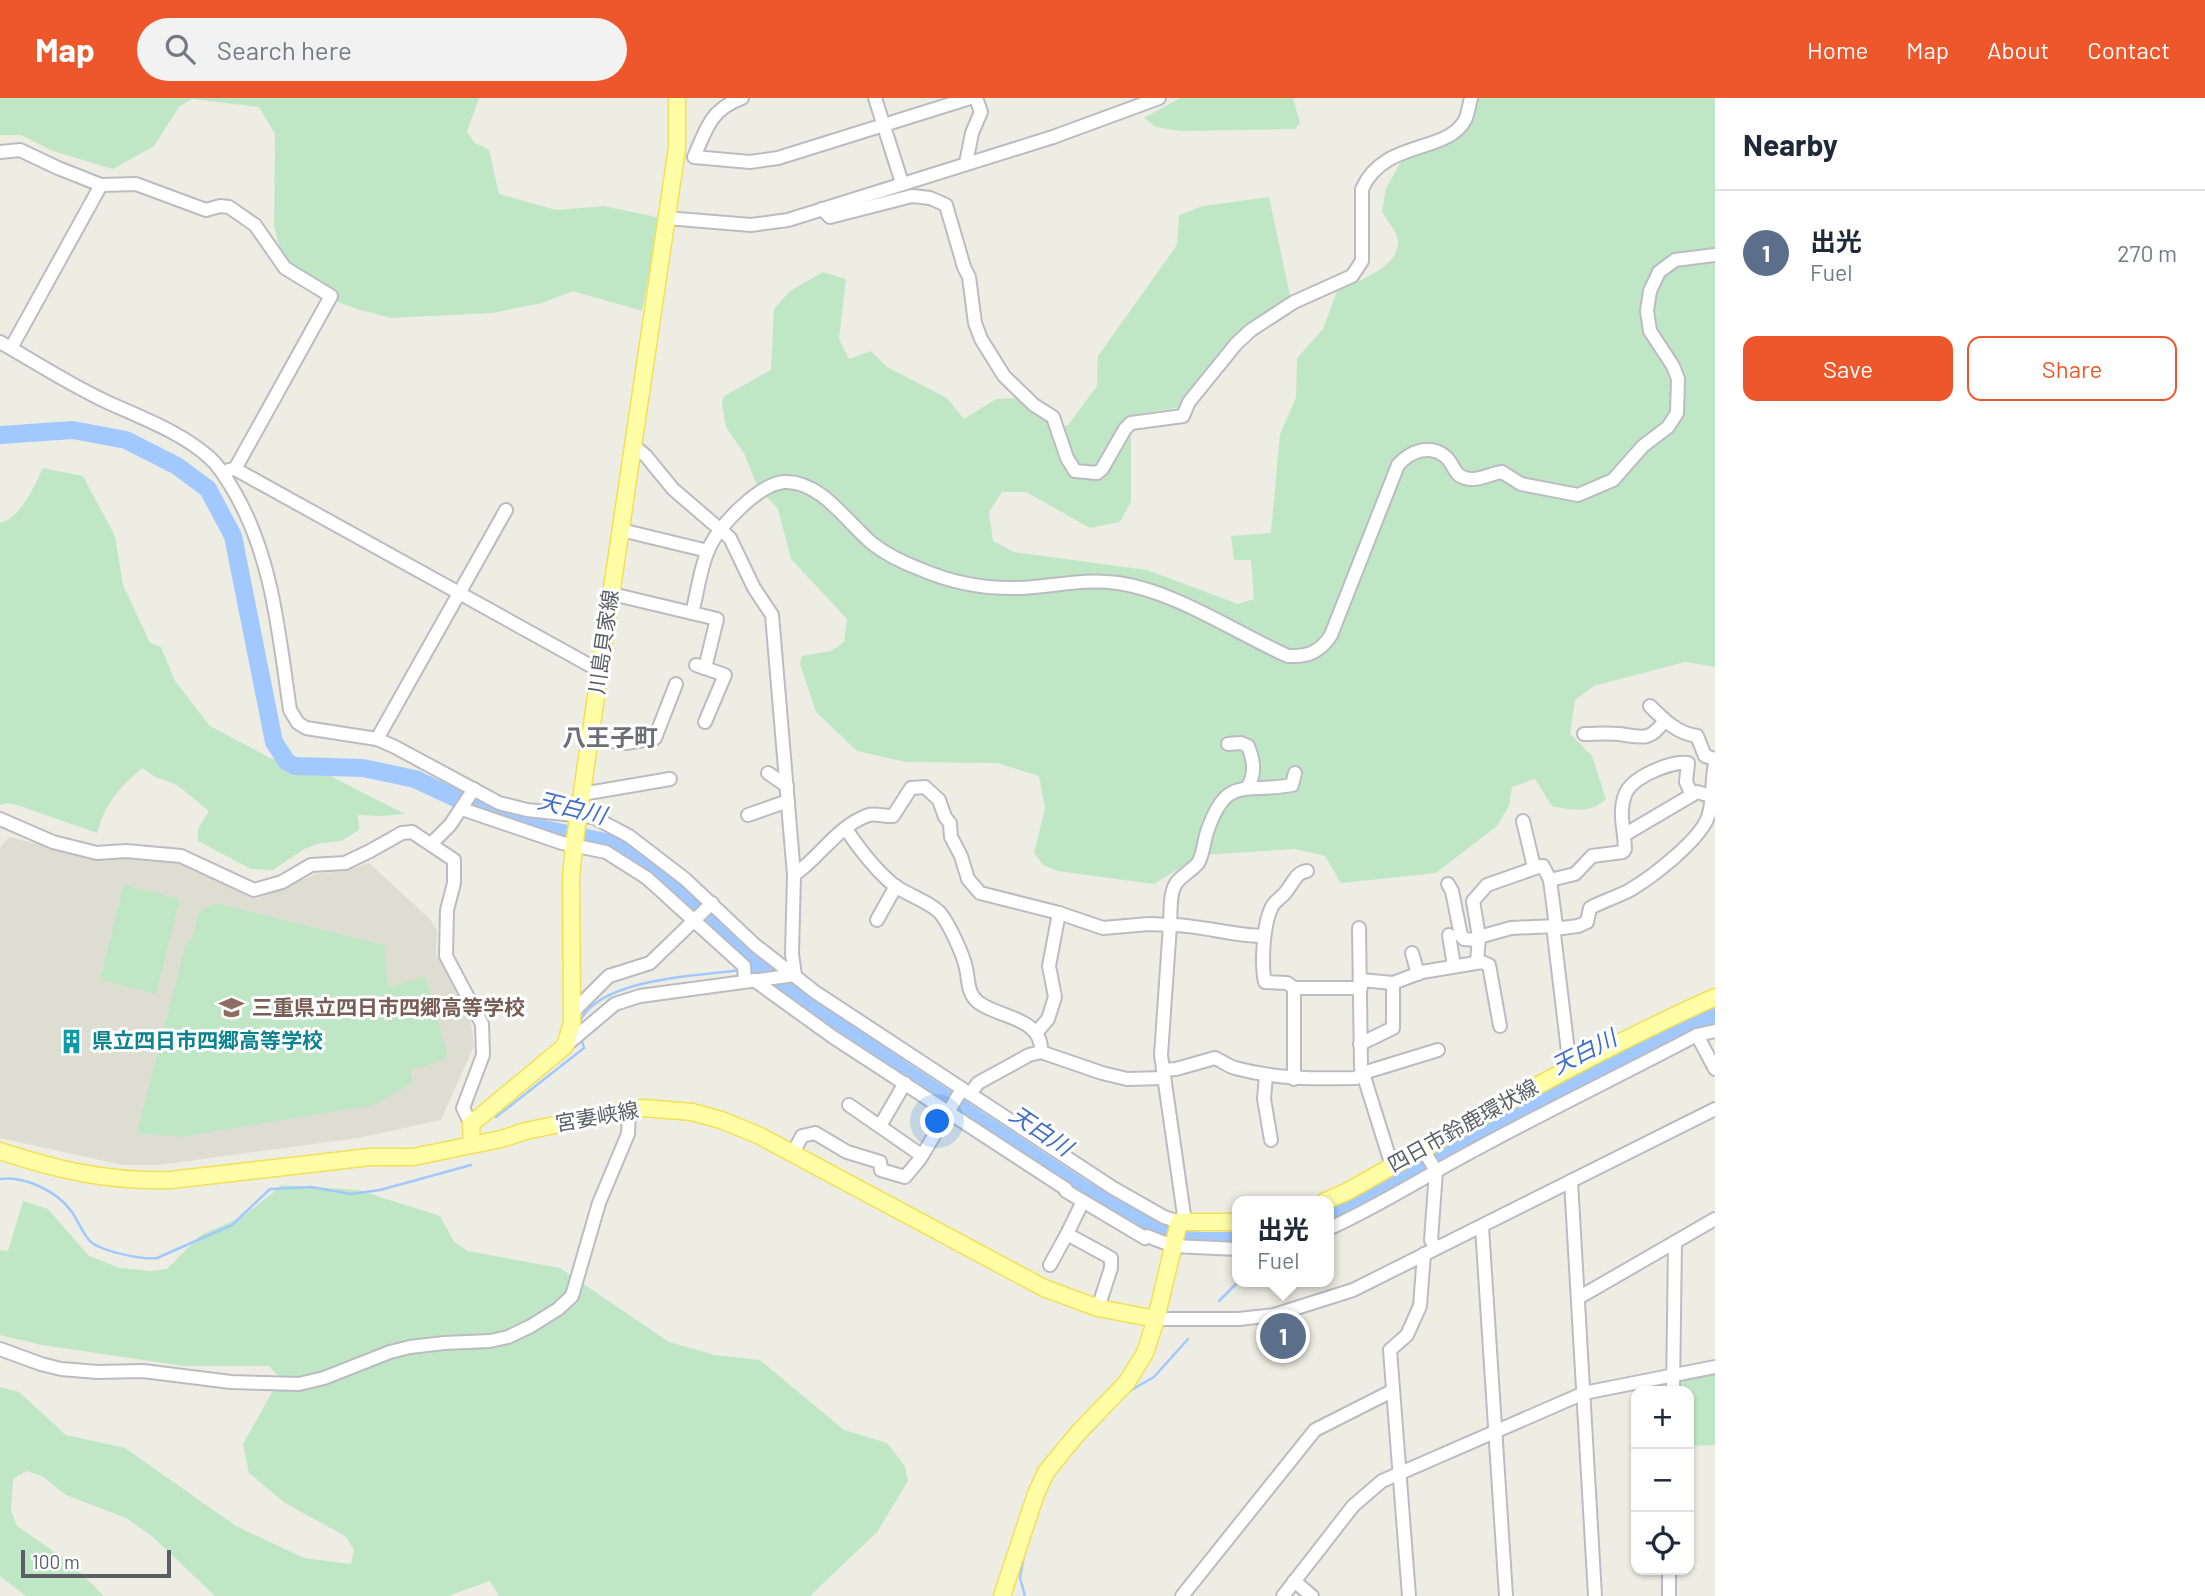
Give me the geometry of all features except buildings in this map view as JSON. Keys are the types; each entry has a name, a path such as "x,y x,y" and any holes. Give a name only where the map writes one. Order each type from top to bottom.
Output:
{"main road":[{"name":"川島貝家線","path":"565,1046 572,1023 571,877 574,846 677,148 677,98"},
{"name":"四日市鈴鹿環状線","path":"1334,1196 1471,1120 1656,1023 1715,997"},
{"path":"472,1144 471,1124 565,1046"},
{"name":"宮妻峡線","path":"0,1151 60,1170 139,1181 202,1177 370,1157 413,1157 629,1110 662,1108 692,1112 738,1126 793,1153 1044,1288 1098,1308 1156,1320"},
{"path":"1002,1596 1035,1494 1046,1472 1078,1433 1127,1382 1145,1353 1182,1222 1232,1222"}],"street":[{"path":"741,98 727,104 714,115 694,157 737,162 762,161 884,124 930,103 970,98"},
{"path":"875,98 902,183"},
{"path":"966,163 972,133 981,112 976,98"},
{"path":"666,218 751,225 788,220 1053,136 1159,98"},
{"path":"822,209 830,217 912,197 930,198 946,205 969,277 975,323 986,349 1004,376 1034,405 1053,417 1067,458 1075,471 1097,473 1131,423 1183,416 1189,402 1236,344 1251,330 1294,302 1352,276 1362,261 1364,183 1390,157 1453,134 1465,120 1471,98"},
{"path":"0,152 20,150 101,185 136,184 206,210 220,206 229,207 255,225 285,268 331,296 235,469"},
{"path":"101,185 6,345 107,402 142,416 180,437 198,448 221,471 251,524 264,564 272,593 293,716 298,723 311,730 376,739 508,806 593,817 629,836 649,850 755,945 815,992 1113,1188 1164,1217 1182,1222 1161,1043 1173,890 1176,883 1199,862 1212,817 1222,798 1241,788 1269,789 1292,785 1294,773"},
{"path":"692,613 708,551 721,529 757,494 769,486 783,482 811,488 873,544 890,555 958,583 1020,588 1080,580 1122,583 1153,592 1288,656 1301,657 1314,653 1325,645 1331,635 1398,466 1408,455 1420,450 1434,452 1446,458 1459,476 1469,480 1502,472 1521,484 1578,495 1613,480 1643,446 1668,427 1677,413 1678,379 1673,366 1650,331 1647,311 1650,291 1660,272 1675,260 1715,255"},
{"path":"634,446 646,456 673,489 721,529 736,547 754,587 772,615 794,874 792,954 795,975"},
{"path":"221,471 235,469 600,671"},
{"path":"376,739 506,510"},
{"path":"621,530 708,551"},
{"path":"612,594 717,619 701,666 725,675 705,722"},
{"path":"590,738 626,743 655,738 676,684"},
{"path":"1448,884 1452,891 1461,936 1464,939 1478,939 1511,928 1583,925 1588,920 1590,908 1629,890 1672,859 1706,822 1712,801 1715,762 1705,756 1697,736 1682,733 1664,721 1650,706"},
{"path":"1584,734 1644,738 1658,730 1664,721"},
{"path":"1228,744 1241,743 1248,746 1254,767 1247,788"},
{"path":"1550,880 1575,873 1592,856 1623,852 1624,796 1628,788 1649,772 1684,762 1688,764 1686,782 1692,795"},
{"path":"768,773 787,786"},
{"path":"582,794 670,779"},
{"path":"794,874 804,868 832,838 870,814 893,816 911,788 929,789 939,800 950,823 951,837 975,890 1103,928 1149,924 1190,925 1245,936 1264,936"},
{"path":"431,844 462,809 474,789"},
{"path":"1625,835 1697,792 1712,801"},
{"path":"748,816 788,802"},
{"path":"462,809 574,846 606,852 634,868 693,920 747,976 833,1037 1066,1191 1145,1238 1147,1236 1174,1245 1232,1249"},
{"path":"0,818 53,842 97,853 127,851 181,856 254,890 282,882 311,865 341,864 356,859 402,833 412,832 431,844 454,860 454,883 447,910 446,956 482,1024 483,1055 463,1108 471,1124"},
{"path":"1523,821 1534,867"},
{"path":"846,829 873,866 896,886 940,912 966,967 967,983 975,1000 989,1009 1016,1019 1036,1033 1041,1052"},
{"path":"1477,962 1474,898 1487,885 1543,866 1550,880 1570,1068"},
{"path":"1307,871 1298,874 1283,897 1273,905 1264,936 1265,982 1287,983 1294,988 1393,983 1418,974 1477,962 1489,965 1500,1026"},
{"path":"877,920 896,886"},
{"path":"572,1013 609,976 650,963 711,904"},
{"path":"1036,1033 1048,1019 1055,997 1049,966 1059,913"},
{"path":"1359,928 1360,1044 1363,1073 1392,1166"},
{"path":"1449,935 1454,966"},
{"path":"1412,953 1418,974"},
{"path":"565,1046 615,1004 640,996 747,976 795,975"},
{"path":"1360,1044 1393,1028 1393,983"},
{"path":"1294,988 1294,1079"},
{"path":"1334,1226 1697,1035 1715,1031"},
{"path":"1697,1035 1715,1069"},
{"path":"793,1153 802,1136 816,1133 847,1152 880,1162 881,1170 905,1177 948,1111 964,1092 1029,1055 1041,1052 1127,1079 1164,1074 1215,1058 1231,1067 1294,1079 1356,1078 1363,1073 1438,1051"},
{"path":"1266,1075 1264,1099 1271,1139"},
{"path":"880,1126 905,1083"},
{"path":"849,1105 921,1154"},
{"path":"1156,1320 1239,1319 1274,1315 1353,1290 1715,1109"},
{"path":"0,1349 61,1369 97,1372 143,1371 231,1382 299,1384 324,1378 410,1347 491,1341 508,1337 558,1309 572,1296 600,1203 628,1134 629,1110"},
{"path":"1423,1149 1436,1171 1431,1240 1436,1248"},
{"path":"1571,1181 1595,1596"},
{"path":"1050,1265 1083,1201"},
{"path":"1578,1298 1715,1219"},
{"path":"1482,1227 1506,1596"},
{"path":"1067,1234 1111,1258 1111,1268 1098,1308"},
{"path":"1673,1386 1675,1242"},
{"path":"1409,1596 1390,1350 1407,1335 1420,1306 1424,1254"},
{"path":"1283,1596 1362,1496 1382,1481 1584,1394 1715,1367"},
{"path":"1182,1596 1315,1430 1392,1391"},
{"path":"1669,1575 1669,1596"},
{"path":"1294,1581 1312,1596"}],"shaded area":[{"name":"三重県立四日市四郷高等学校","path":"9,837 96,858 122,856 172,860 256,899 316,874 344,871 369,863 430,919 437,930 436,954 471,1022 474,1046 441,1120 358,1138 159,1165 123,1165 0,1138 0,848"}],"green space":[{"path":"0,98 479,98 467,132 475,143 489,150 499,194 556,210 604,206 660,218 642,311 573,291 542,303 492,313 391,318 357,309 309,291 296,283 286,270 274,227 275,134 259,107 192,99 179,107 154,146 113,169 53,151 21,135 0,135"},
{"path":"1180,98 1293,98 1300,123 1295,129 1181,131 1156,127 1144,118"},
{"path":"1477,98 1715,98 1715,667 1685,662 1594,686 1575,700 1570,734 1592,756 1606,799 1588,809 1566,809 1552,806 1535,779 1512,787 1509,806 1497,826 1436,873 1341,883 1325,856 1295,849 1201,855 1154,884 1058,871 1043,865 1034,853 1045,808 1039,776 997,763 906,762 857,751 816,712 800,664 802,656 831,651 844,642 847,619 791,559 778,509 757,486 745,455 726,427 722,404 724,396 771,370 774,309 790,291 823,272 846,279 839,339 849,359 871,351 887,367 947,398 964,419 996,399 1021,398 1060,427 1068,425 1097,386 1098,356 1177,245 1179,215 1203,206 1269,197 1291,300 1196,384 1182,407 1131,415 1131,502 1120,522 1090,528 1026,492 1002,492 989,512 993,541 1014,552 1147,570 1238,604 1254,599 1251,560 1234,560 1231,536 1271,533 1280,434 1296,398 1297,358 1323,329 1337,291 1385,266 1397,250 1397,237 1382,212 1386,188 1411,144 1461,128"},
{"path":"43,468 83,476 115,536 123,585 150,643 161,647 175,681 210,726 270,758 332,777 405,814 358,815 359,830 341,841 321,843 304,849 273,870 251,869 198,841 198,829 209,811 177,785 155,777 142,768 114,797 97,833 20,806 7,803 0,805 0,523 8,520 20,508"},
{"path":"124,885 180,899 156,994 100,980"},
{"path":"216,903 384,945 388,987 426,977 447,1053 444,1060 410,1070 413,1082 374,1105 180,1137 137,1133 186,943 192,939 199,912"},
{"path":"282,1185 358,1190 440,1216 454,1242 468,1251 560,1268 669,1342 715,1355 760,1360 844,1430 887,1443 905,1466 908,1481 877,1532 810,1596 499,1596 490,1581 448,1596 215,1596 153,1537 126,1518 66,1495 42,1476 26,1471 13,1479 11,1511 17,1526 72,1564 104,1596 26,1596 0,1576 0,1387 19,1392 66,1435 125,1448 236,1526 304,1558 351,1564 354,1550 345,1536 285,1503 249,1473 243,1444 280,1378 269,1366 184,1366 42,1345 0,1335 0,1250 8,1251 23,1201 48,1209 89,1256 120,1268 151,1271 167,1269 201,1235 244,1216"},
{"path":"1715,1374 1715,1445 1694,1446 1694,1386 1678,1386 1681,1380"}],"waterway":[{"name":"天白川","path":"0,435 73,430 126,440 177,466 208,489 233,536 274,742 287,762 295,766 363,768 415,779 488,813 544,829 615,844 663,871 713,917 736,948 793,994 1080,1187 1155,1230 1199,1241 1232,1241"},
{"path":"747,970 760,968"},
{"path":"580,1021 591,1007 608,996 629,988 676,977 741,970"},
{"name":"天白川","path":"1334,1214 1468,1139 1715,1013"},
{"path":"496,1117 584,1048 582,1041"},
{"path":"0,1179 20,1180 40,1186 58,1198 72,1212 89,1240 101,1248 132,1256 157,1258 232,1225 270,1189 311,1187 351,1194 380,1190 471,1165"},
{"path":"1219,1301 1233,1287"},
{"path":"1126,1393 1154,1377 1188,1339"},
{"path":"1079,1444 1103,1419"},
{"path":"1024,1555 1020,1578 1025,1596"}],"place":[{"name":"三重県立四日市四郷高等学校","path":"232,1008"},
{"name":"県立四日市四郷高等学校","path":"72,1041"},
{"name":"出光","path":"1283,1336"}],"district":[{"name":"八王子町","path":"610,738"}]}
